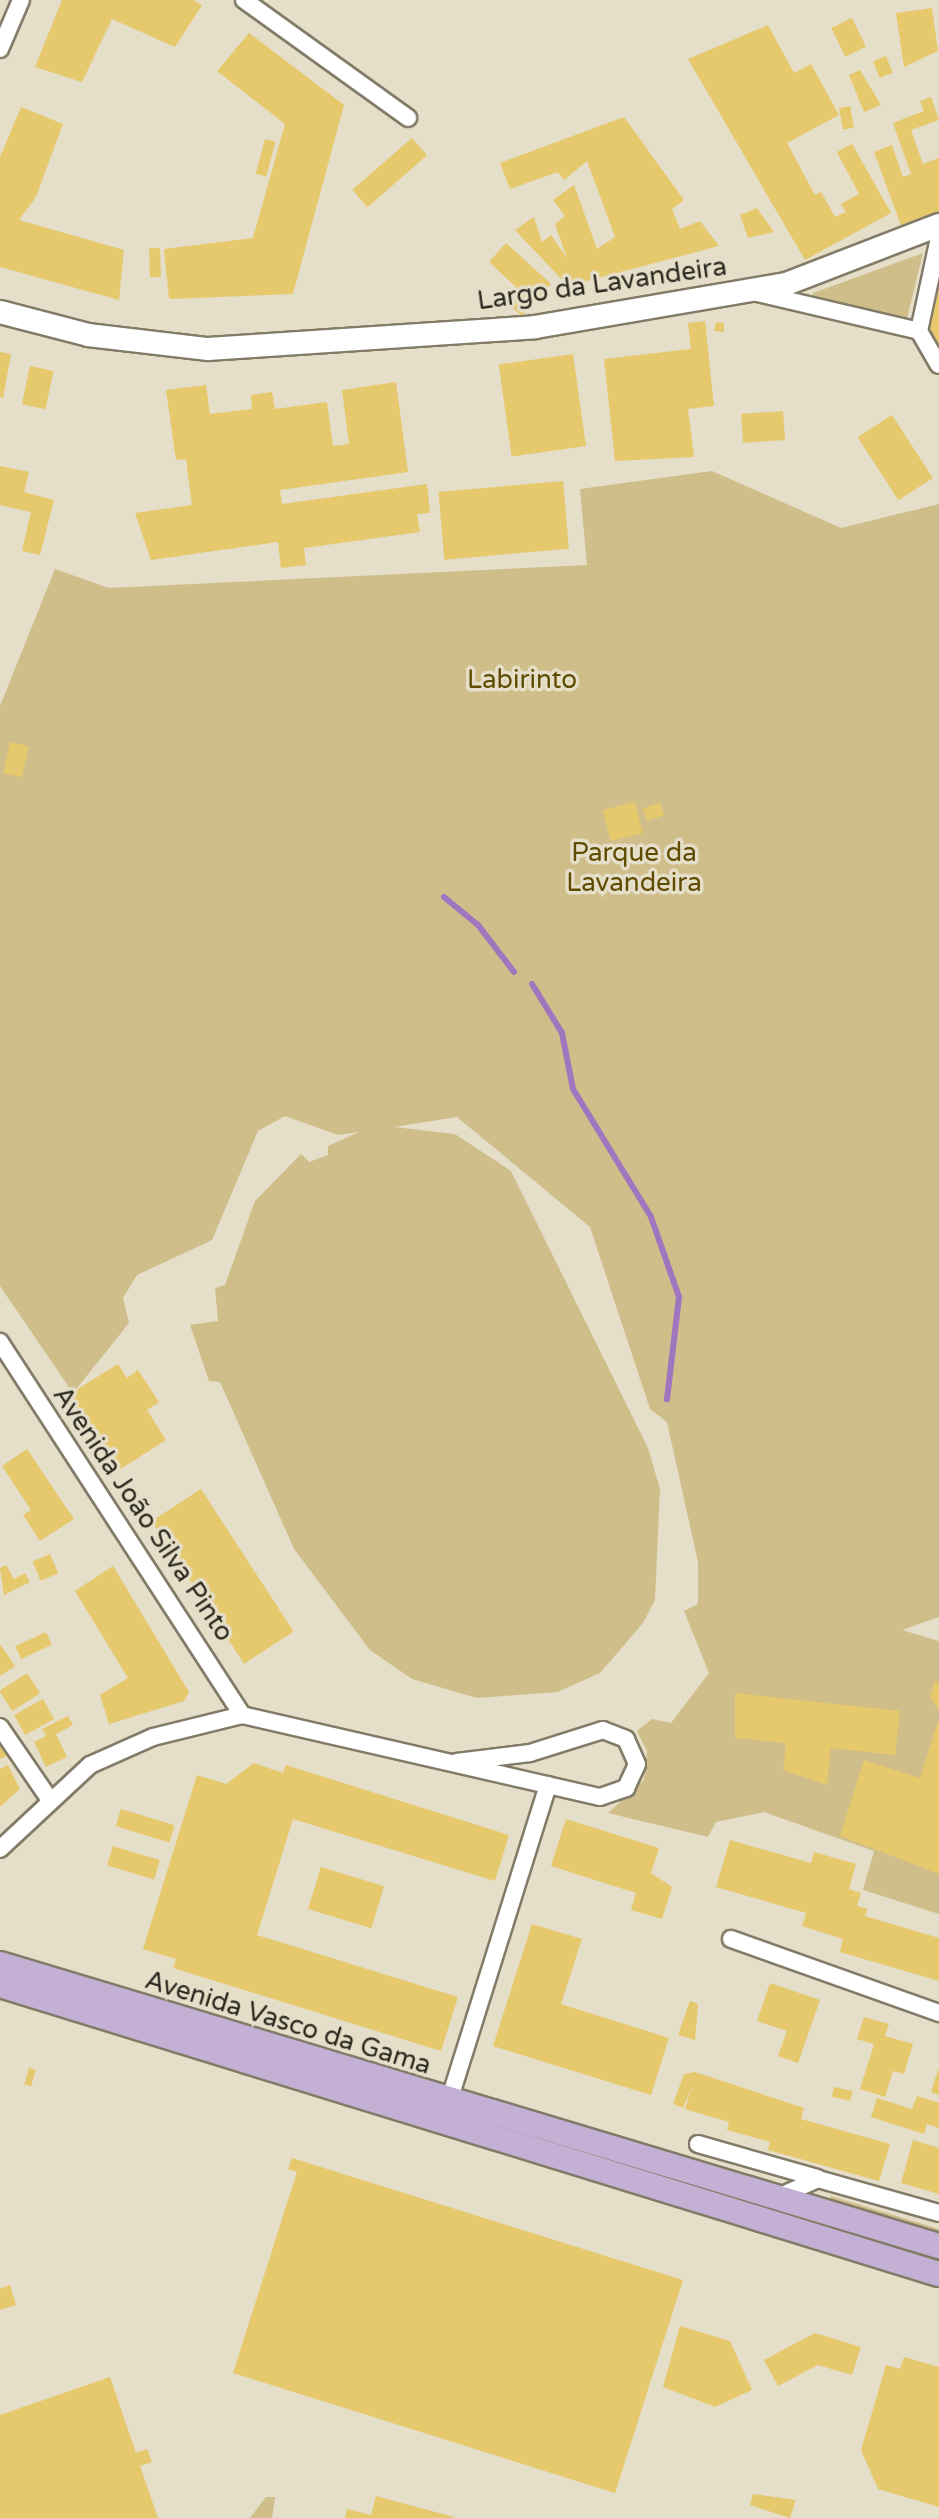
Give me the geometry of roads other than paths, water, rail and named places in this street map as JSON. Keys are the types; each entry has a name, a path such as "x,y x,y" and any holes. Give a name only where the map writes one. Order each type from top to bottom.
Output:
{"main road":[{"name":"Largo da Lavandeira","path":"0,312 88,335 208,349 565,324 747,291 815,275 939,225"},
{"name":"Avenida Vasco da Gama","path":"0,1964 449,2101 557,2145 778,2197 939,2246"},
{"name":"Avenida Vasco da Gama","path":"0,1985 557,2145 939,2274"}],"street":[{"path":"0,49 21,0"},
{"path":"244,0 408,118"},
{"path":"939,238 919,331 939,365"},
{"name":"Largo da Lavandeira","path":"747,291 919,331"},
{"name":"Avenida João Silva Pinto","path":"0,1342 242,1715"},
{"path":"0,1849 90,1765 153,1737 242,1715 548,1785 614,1795 634,1777 634,1750 603,1730 530,1753 457,1762"},
{"path":"0,1727 50,1800"},
{"path":"449,2101 548,1785"},
{"path":"731,1939 939,2013"},
{"path":"698,2144 939,2213"},
{"path":"778,2197 818,2179"}],"waterway":[{"path":"444,897 478,925 514,972"},
{"path":"532,984 562,1033 573,1089 651,1217 679,1297 667,1399"}],"park label":[{"name":"Labirinto","path":"522,680"},
{"name":"Parque da Lavandeira","path":"634,868"}]}
